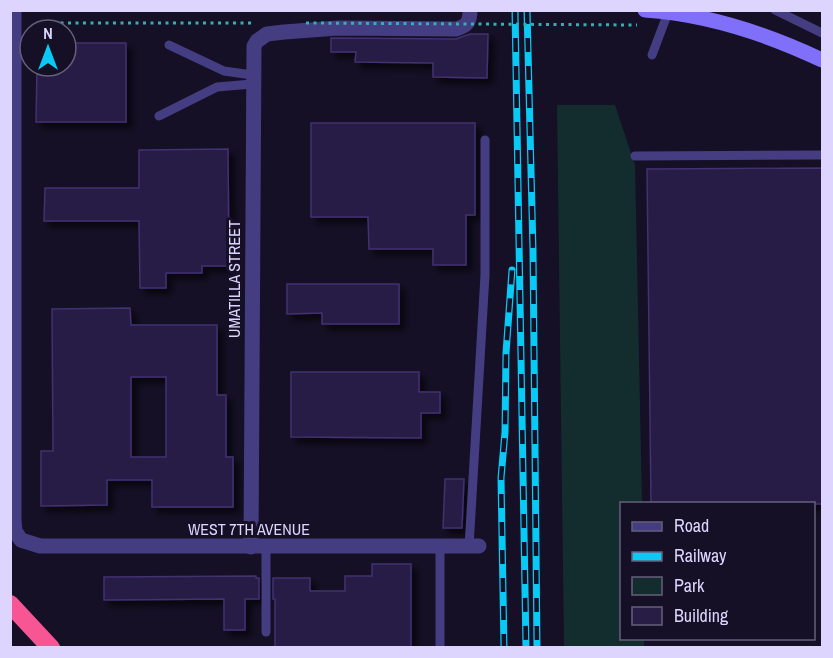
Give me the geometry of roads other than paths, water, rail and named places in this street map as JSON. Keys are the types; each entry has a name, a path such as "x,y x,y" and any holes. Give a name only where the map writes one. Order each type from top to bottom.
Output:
{"highway":[{"path":"10,604 51,648"}],"main road":[{"path":"643,18 676,14 724,23 780,42 822,60"}],"street":[{"path":"12,175 14,10"},
{"name":"UMATILLA STREET","path":"258,547 252,52 257,40 267,34 284,32 338,28 456,29 465,27 470,20 470,10"},
{"name":"WEST 7TH AVENUE","path":"12,175 14,521 15,531 21,540 40,546 474,547"}],"lane":[{"path":"652,56 669,10"},
{"path":"775,10 822,33"},
{"path":"169,45 224,71 252,80"},
{"path":"159,116 217,87 252,80"},
{"path":"474,547 485,275 485,140"},
{"path":"635,156 822,155"},
{"path":"258,547 266,632"},
{"path":"440,547 440,648"}],"railway":[{"path":"515,10 526,648"},
{"path":"527,10 533,251 537,648"},
{"path":"504,648 501,478 512,270"}]}
